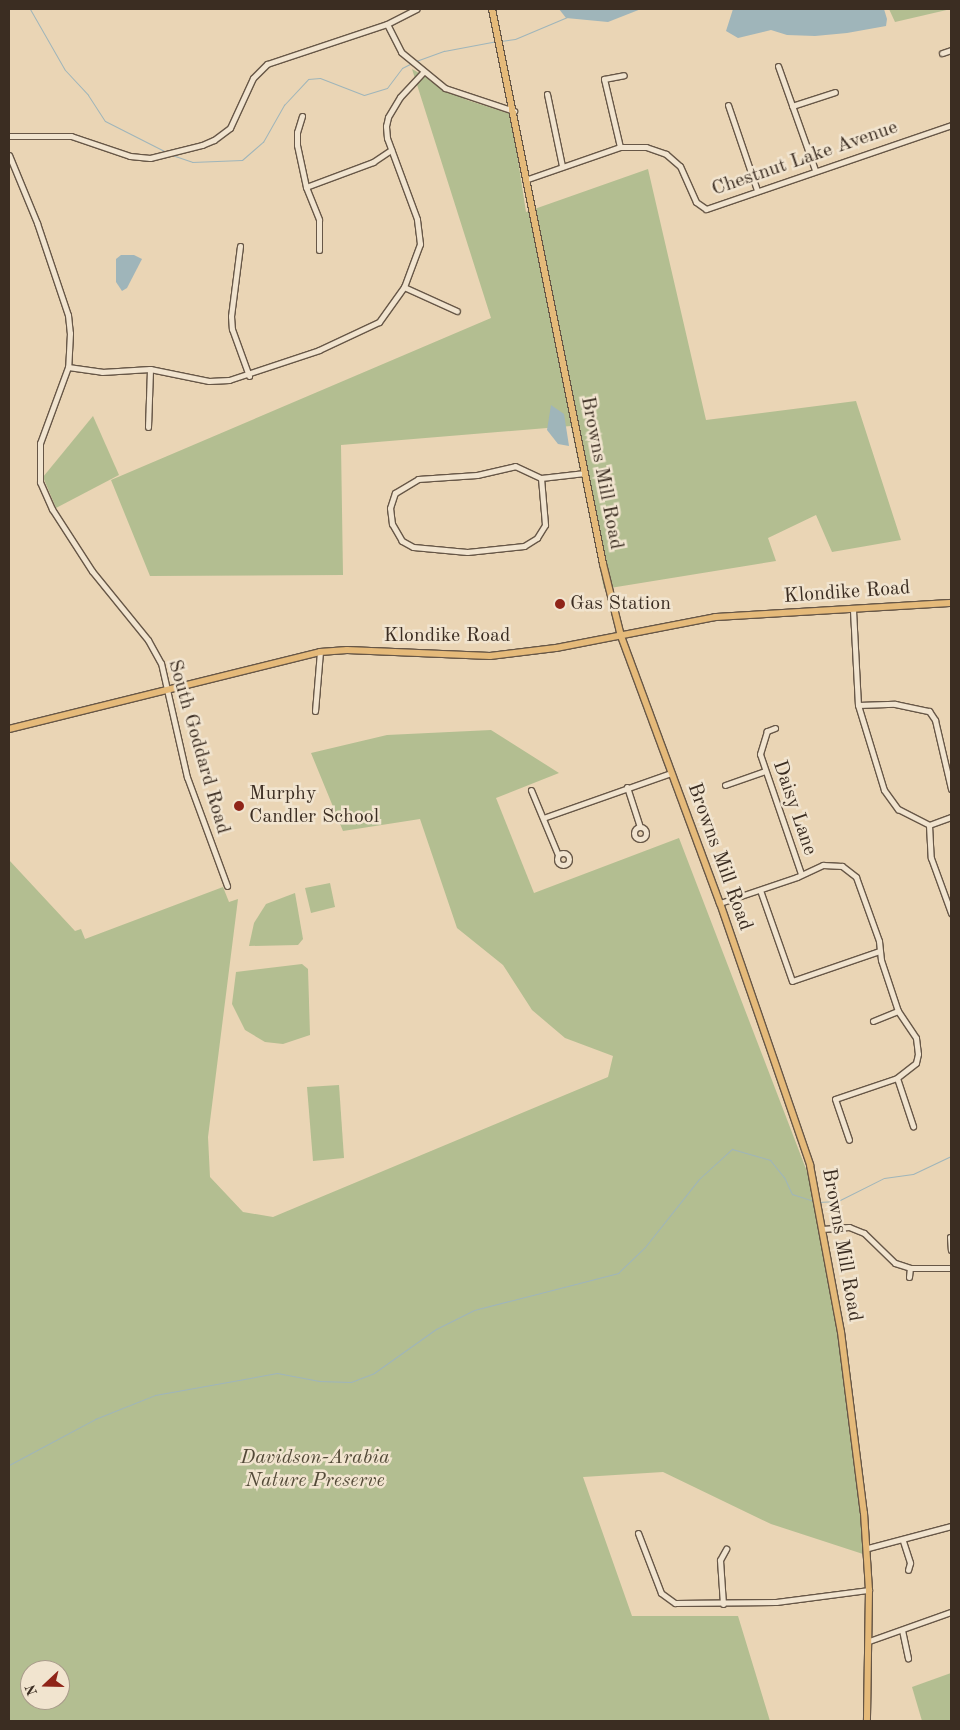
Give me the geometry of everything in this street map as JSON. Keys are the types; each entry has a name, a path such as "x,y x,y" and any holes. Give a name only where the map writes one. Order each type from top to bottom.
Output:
{"main road":[{"name":"Browns Mill Road","path":"492,9 514,111 525,180 585,473 621,636 720,903 788,1095 810,1165 841,1332 868,1548 869,1641 867,1721"},
{"name":"Klondike Road","path":"9,729 320,652 347,650 490,656 621,636 715,617 951,603"}],"street":[{"path":"9,136 71,136 130,156 150,158 202,145 214,140 230,128 253,78 267,64 387,24 416,9"},
{"path":"387,24 401,52 423,72 445,88 514,111"},
{"path":"942,53 951,50"},
{"path":"778,66 815,170"},
{"path":"68,367 102,372 150,369 209,381 249,376 366,330 389,311 404,287 418,256 420,233 412,202 387,138 388,116 406,88 423,72"},
{"path":"620,147 604,79 624,75"},
{"path":"792,106 836,92"},
{"path":"547,94 562,166"},
{"path":"728,105 756,190"},
{"path":"302,116 296,132 297,145 306,187 319,220 319,250"},
{"name":"Chestnut Lake Avenue","path":"525,180 620,147 646,146 673,159 686,175 696,202 702,208 951,125"},
{"path":"306,187 373,162 391,150"},
{"name":"South Goddard Road","path":"9,155 37,223 68,315 70,333 68,367 40,443 40,482 52,509 92,571 148,640 162,663 187,777 227,886"},
{"path":"240,246 231,316 232,329 249,376"},
{"path":"404,287 457,311"},
{"path":"148,427 150,369"},
{"path":"541,478 546,517 539,540 524,546 488,552 413,547 398,537 390,508 395,493 418,479 477,475 515,466 541,478 585,473"},
{"path":"853,610 858,705 884,790 898,809 929,825 951,817"},
{"path":"315,711 320,652"},
{"path":"858,705 895,704 929,711 935,720 951,789"},
{"name":"Daisy Lane","path":"776,728 767,731 760,754 801,874"},
{"path":"725,785 765,771"},
{"path":"543,818 671,773"},
{"path":"627,787 640,827"},
{"path":"531,790 558,855"},
{"path":"929,825 931,858 949,902 951,914"},
{"path":"720,903 830,863 852,872 879,941 879,951 898,1011 916,1038 916,1063"},
{"path":"760,890 792,981 879,951"},
{"path":"873,1021 898,1011"},
{"path":"916,1063 922,1067"},
{"path":"849,1140 836,1099 897,1078 916,1063"},
{"path":"897,1078 913,1126"},
{"path":"822,1228 849,1227 864,1233 895,1263 910,1268 951,1268"},
{"path":"950,1237 951,1250"},
{"path":"909,1277 910,1268"},
{"path":"868,1548 904,1541 951,1526"},
{"path":"638,1533 661,1593 675,1603 776,1602 869,1590"},
{"path":"904,1541 910,1563 908,1570"},
{"path":"723,1604 720,1560 726,1549"},
{"path":"869,1641 951,1612"},
{"path":"902,1630 908,1658"}],"green space":[{"path":"889,9 951,9 895,22"},
{"path":"412,69 467,100 511,114 526,212 648,169 706,420 856,401 901,540 832,552 816,515 768,538 776,561 604,589 571,426 341,445 343,575 150,576 111,480 491,318"},
{"path":"93,416 119,475 56,508 43,477"},
{"name":"Davidson-Arabia Nature Preserve","path":"491,730 559,773 496,798 534,893 679,838 816,1195 835,1309 866,1555 771,1524 663,1472 583,1477 632,1616 738,1616 770,1721 9,1721 9,860 75,931 81,929 85,939 223,887 229,902 238,899 208,1137 210,1177 243,1212 273,1217 608,1077 613,1056 565,1038 532,1010 503,965 457,928 420,819 343,831 311,753 387,735"},
{"path":"330,883 335,907 311,913 305,888"},
{"path":"295,893 303,939 298,945 249,946 254,923 266,904"},
{"path":"302,964 308,969 310,1035 283,1044 265,1042 245,1030 232,1004 236,972"},
{"path":"339,1085 344,1158 313,1161 307,1087"},
{"path":"951,1673 951,1721 922,1721 912,1687"}],"water":[{"path":"559,9 641,9 608,22 566,18"},
{"path":"733,9 884,9 887,19 886,26 847,33 815,36 787,35 771,30 738,38 726,31"},
{"path":"121,255 134,255 142,259 127,288 122,291 116,282 116,259"},
{"path":"551,405 564,414 569,446 558,444 547,430"}],"waterway":[{"path":"30,9 65,70 88,95 105,121 166,152"},
{"path":"501,41 515,39 567,17"},
{"path":"416,61 444,51 497,41"},
{"path":"172,155 192,162 242,160 263,142 284,105 308,79 320,78 364,95 387,88 402,68 412,63"},
{"path":"9,1465 95,1419 155,1395 277,1373 319,1381 351,1382 374,1373 436,1329 474,1310 618,1273 645,1247 699,1179 732,1149 770,1160 784,1177 792,1194 814,1201"},
{"path":"818,1202 838,1201 884,1178 913,1174 951,1156"}],"place":[{"name":"Gas Station","path":"560,604"},
{"name":"Murphy Candler School","path":"239,806"}]}
